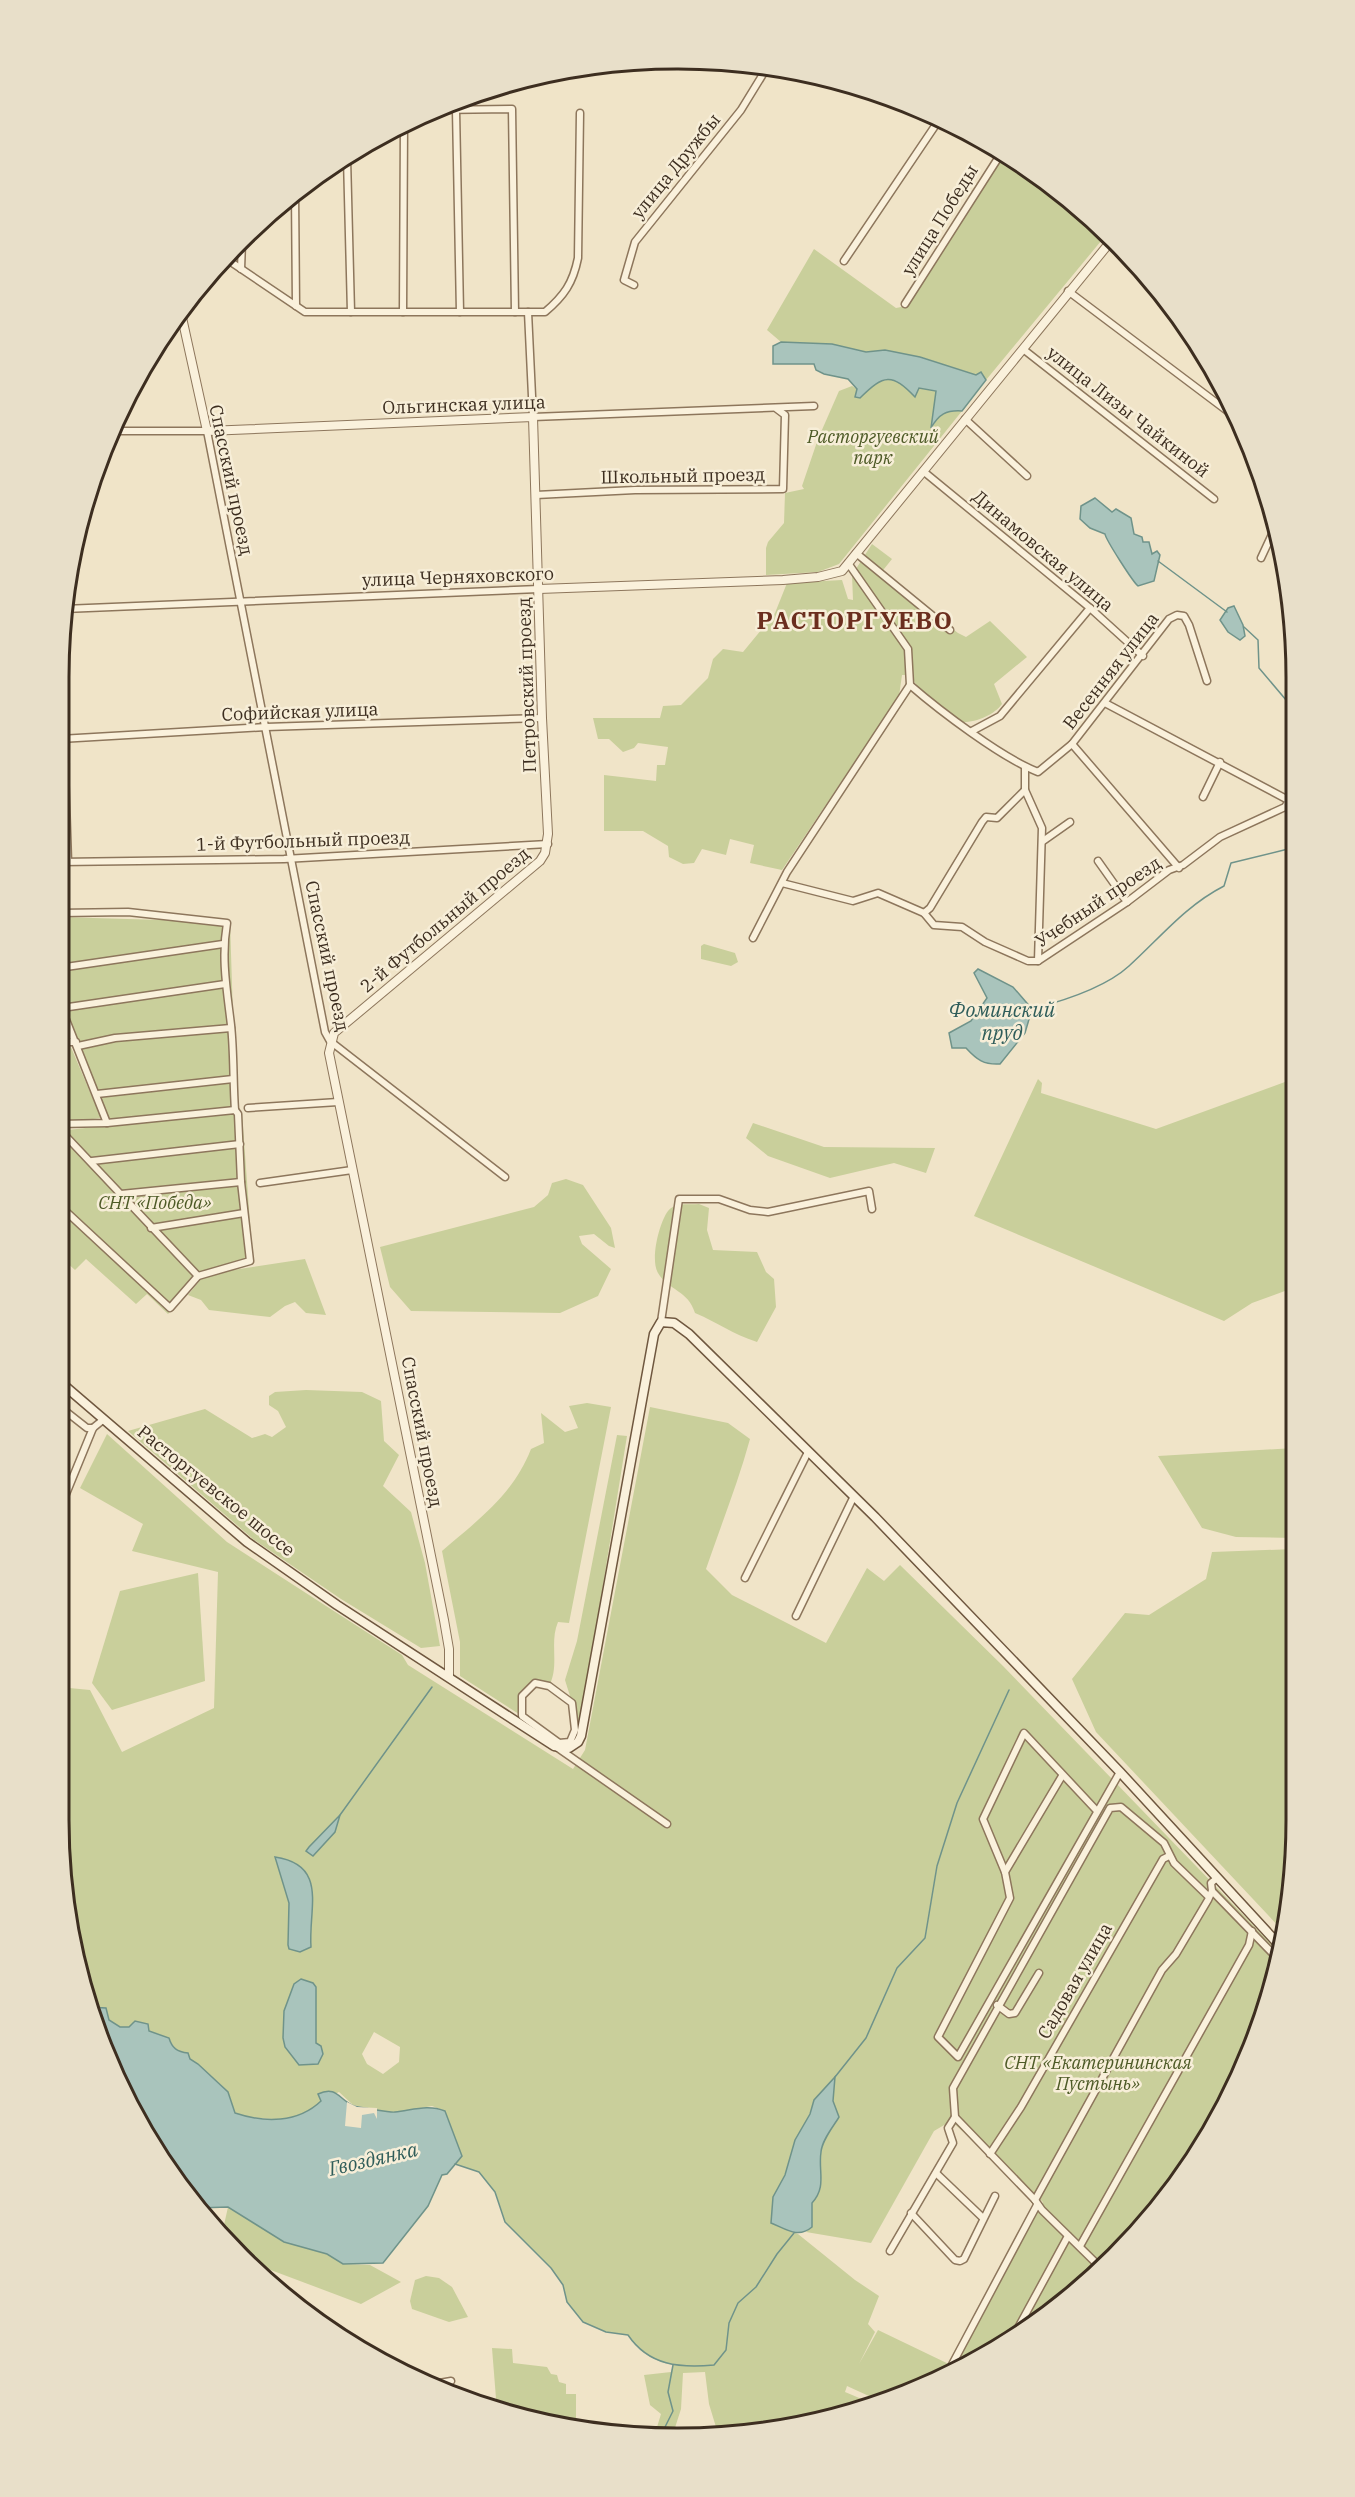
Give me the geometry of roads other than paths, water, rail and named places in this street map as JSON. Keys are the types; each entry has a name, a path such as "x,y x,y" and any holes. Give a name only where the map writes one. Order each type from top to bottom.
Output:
{"main road":[{"path":"554,1746 569,1748 579,1742 581,1736 651,1349 656,1328 661,1322 674,1323 681,1327 854,1496 1120,1772 1274,1939"},
{"name":"Расторгуевское шоссе","path":"69,1389 247,1542 337,1605 554,1746"}],"street":[{"name":"улица Дружбы","path":"634,285 624,280 634,242 741,110 762,75"},
{"path":"458,110 512,109 515,312"},
{"path":"456,111 460,312"},
{"path":"232,263 305,312 545,312 565,295 574,276 578,258 580,113"},
{"path":"844,261 935,126"},
{"path":"403,312 404,134"},
{"name":"улица Победы","path":"905,304 997,160"},
{"path":"347,167 351,312"},
{"path":"295,205 296,306"},
{"path":"753,938 782,883 832,802 910,685 908,649 848,563 1107,246"},
{"path":"241,269 242,253"},
{"path":"1068,291 1223,408"},
{"path":"528,312 533,417"},
{"name":"Спасский проезд","path":"183,323 207,430 325,1032 330,1041 329,1053 338,1102 384,1318 449,1649 449,1676"},
{"name":"улица Лизы Чайкиной","path":"1023,349 1214,499"},
{"name":"Ольгинская улица","path":"121,431 207,430 814,406"},
{"name":"Школьный проезд","path":"536,495 635,490 783,489 785,415 777,409"},
{"name":"Петровский проезд","path":"533,417 548,844"},
{"path":"965,419 1027,476"},
{"name":"Динамовская улица","path":"923,471 1090,608 1143,656"},
{"path":"1261,558 1270,540"},
{"path":"856,553 950,630"},
{"name":"улица Черняховского","path":"73,609 818,577 842,571 848,563"},
{"path":"972,731 1000,716 1090,608"},
{"name":"Весенняя улица","path":"1025,767 1038,772 1072,744 1169,620 1177,615 1184,616 1207,681"},
{"path":"910,685 1025,767 1026,790 1042,828 1043,841 1038,961"},
{"path":"1105,703 1286,799"},
{"name":"Софийская улица","path":"69,739 266,728 542,718"},
{"path":"1072,744 1179,868"},
{"path":"1203,797 1220,762"},
{"path":"924,913 930,908 986,817 997,818 1026,790"},
{"name":"Учебный проезд","path":"782,883 853,901 878,893 924,913 934,925 962,927 985,942 1028,961 1038,961 1127,902 1168,870 1179,868 1220,837 1286,806"},
{"path":"1043,841 1070,822"},
{"name":"1-й Футбольный проезд","path":"69,862 291,859 548,844"},
{"name":"2-й Футбольный проезд","path":"330,1041 334,1034 540,861 548,844"},
{"path":"1098,861 1127,902"},
{"path":"69,913 128,912 227,923 223,944 225,984 231,1028 241,1182 250,1261 198,1276 170,1308 69,1214"},
{"path":"69,967 223,944"},
{"path":"69,1004 225,984"},
{"path":"69,1026 107,1123"},
{"path":"69,1043 231,1028"},
{"path":"330,1041 505,1177"},
{"path":"97,1094 233,1079"},
{"path":"248,1108 338,1102"},
{"path":"69,1128 236,1112"},
{"path":"69,1137 198,1276"},
{"path":"92,1161 240,1144"},
{"path":"260,1183 352,1170"},
{"path":"121,1194 241,1182"},
{"path":"661,1322 679,1199 719,1199 750,1210 768,1212 869,1191 872,1209"},
{"path":"151,1228 244,1213"},
{"path":"69,1414 87,1428 93,1428"},
{"path":"69,1487 93,1428 104,1419"},
{"path":"745,1578 808,1452"},
{"path":"796,1616 854,1496"},
{"path":"535,1683 549,1686 572,1703 575,1730 570,1742 559,1743 522,1716 522,1696 535,1683"},
{"path":"1097,1811 1062,1776 1024,1732 982,1819 1005,1872 1010,1899 938,2037 958,2057 1120,1772"},
{"path":"554,1746 667,1824"},
{"path":"1005,1872 1062,1776"},
{"path":"890,2251 953,2142 948,2128 955,2117 953,2088 997,2005 1110,1808 1121,1807 1140,1821 1164,1843 1170,1851 1169,1856 1252,1931 1271,1951"},
{"name":"Садовая улица","path":"990,2154 1021,2107 1163,1858 1169,1856"},
{"path":"953,2361 1036,2202 1162,1970 1176,1954 1208,1900 1212,1883 1217,1878"},
{"path":"1080,2246 1249,1945 1252,1931"},
{"path":"997,2005 1009,2014 1015,2013 1039,1974"},
{"path":"955,2117 1095,2262"},
{"path":"936,2173 984,2218"},
{"path":"911,2213 955,2260 960,2261 964,2259 995,2196"},
{"path":"1022,2321 1068,2236"},
{"path":"445,2382 451,2381"}],"water":[{"path":"781,342 832,344 866,352 885,350 920,357 976,375 981,372 986,380 962,411 944,414 931,428 936,391 919,388 915,397 894,380 888,380 875,384 860,398 855,397 857,389 848,379 824,374 816,370 814,364 773,364 773,346"},
{"path":"1095,498 1112,512 1116,509 1131,518 1134,534 1142,537 1143,542 1149,542 1152,554 1157,551 1160,555 1154,581 1138,586 1120,561 1105,534 1090,528 1080,519 1081,506"},
{"path":"1234,606 1243,625 1245,636 1240,640 1228,632 1220,620 1228,608"},
{"name":"Фоминский пруд","path":"978,969 1013,987 1032,1009 1025,1033 1000,1064 981,1061 966,1048 952,1048 949,1033 971,1021 987,998 974,973"},
{"path":"340,1815 335,1832 313,1856 306,1851 309,1847"},
{"path":"275,1857 292,1862 303,1869 309,1879 313,1904 311,1947 300,1952 289,1949 289,1903"},
{"path":"301,1979 313,1983 316,1987 316,2043 321,2046 323,2054 318,2064 299,2065 285,2047 283,2038 284,2011 294,1984"},
{"path":"99,2008 106,2008 109,2020 120,2027 129,2027 135,2021 148,2024 149,2031 169,2038 176,2049 188,2053 190,2059 228,2092 235,2113 269,2119 292,2117 302,2114 321,2101 318,2094 330,2091 354,2106 375,2110 393,2112 426,2108 439,2109 445,2111 462,2156 447,2174 442,2175 428,2206 383,2263 343,2264 327,2254 284,2242 228,2207 209,2208 172,2158 132,2089"},
{"path":"835,2077 833,2101 839,2117 822,2147 821,2185 812,2203 812,2227 807,2231 792,2232 771,2223 773,2197 785,2175 795,2140 810,2114 814,2100"}],"waterway":[{"path":"1158,561 1227,612"},
{"path":"1244,627 1258,640 1259,668 1286,700"},
{"path":"1032,1009 1083,993 1119,974 1185,913 1224,886 1231,863 1286,849"},
{"path":"340,1815 432,1687"},
{"path":"835,2077 866,2038 897,1968 925,1938 937,1866 957,1803 1009,1690"},
{"name":"Гвоздянка","path":"455,2164 479,2172 495,2192 505,2222 551,2268 563,2285 567,2302 583,2322 606,2332 628,2335 646,2353 666,2363 689,2366 714,2365 726,2350 729,2323 738,2303 756,2287 777,2254 794,2233"},
{"name":"Гвоздянка","path":"665,2428 673,2411 668,2392 673,2365"}],"district":[{"name":"РАСТОРГУЕВО","path":"855,621"}],"park label":[{"name":"Расторгуевский парк","path":"873,447"},
{"name":"СНТ «Победа»","path":"155,1203"},
{"name":"СНТ «Екатерининская Пустынь»","path":"1098,2073"}]}
